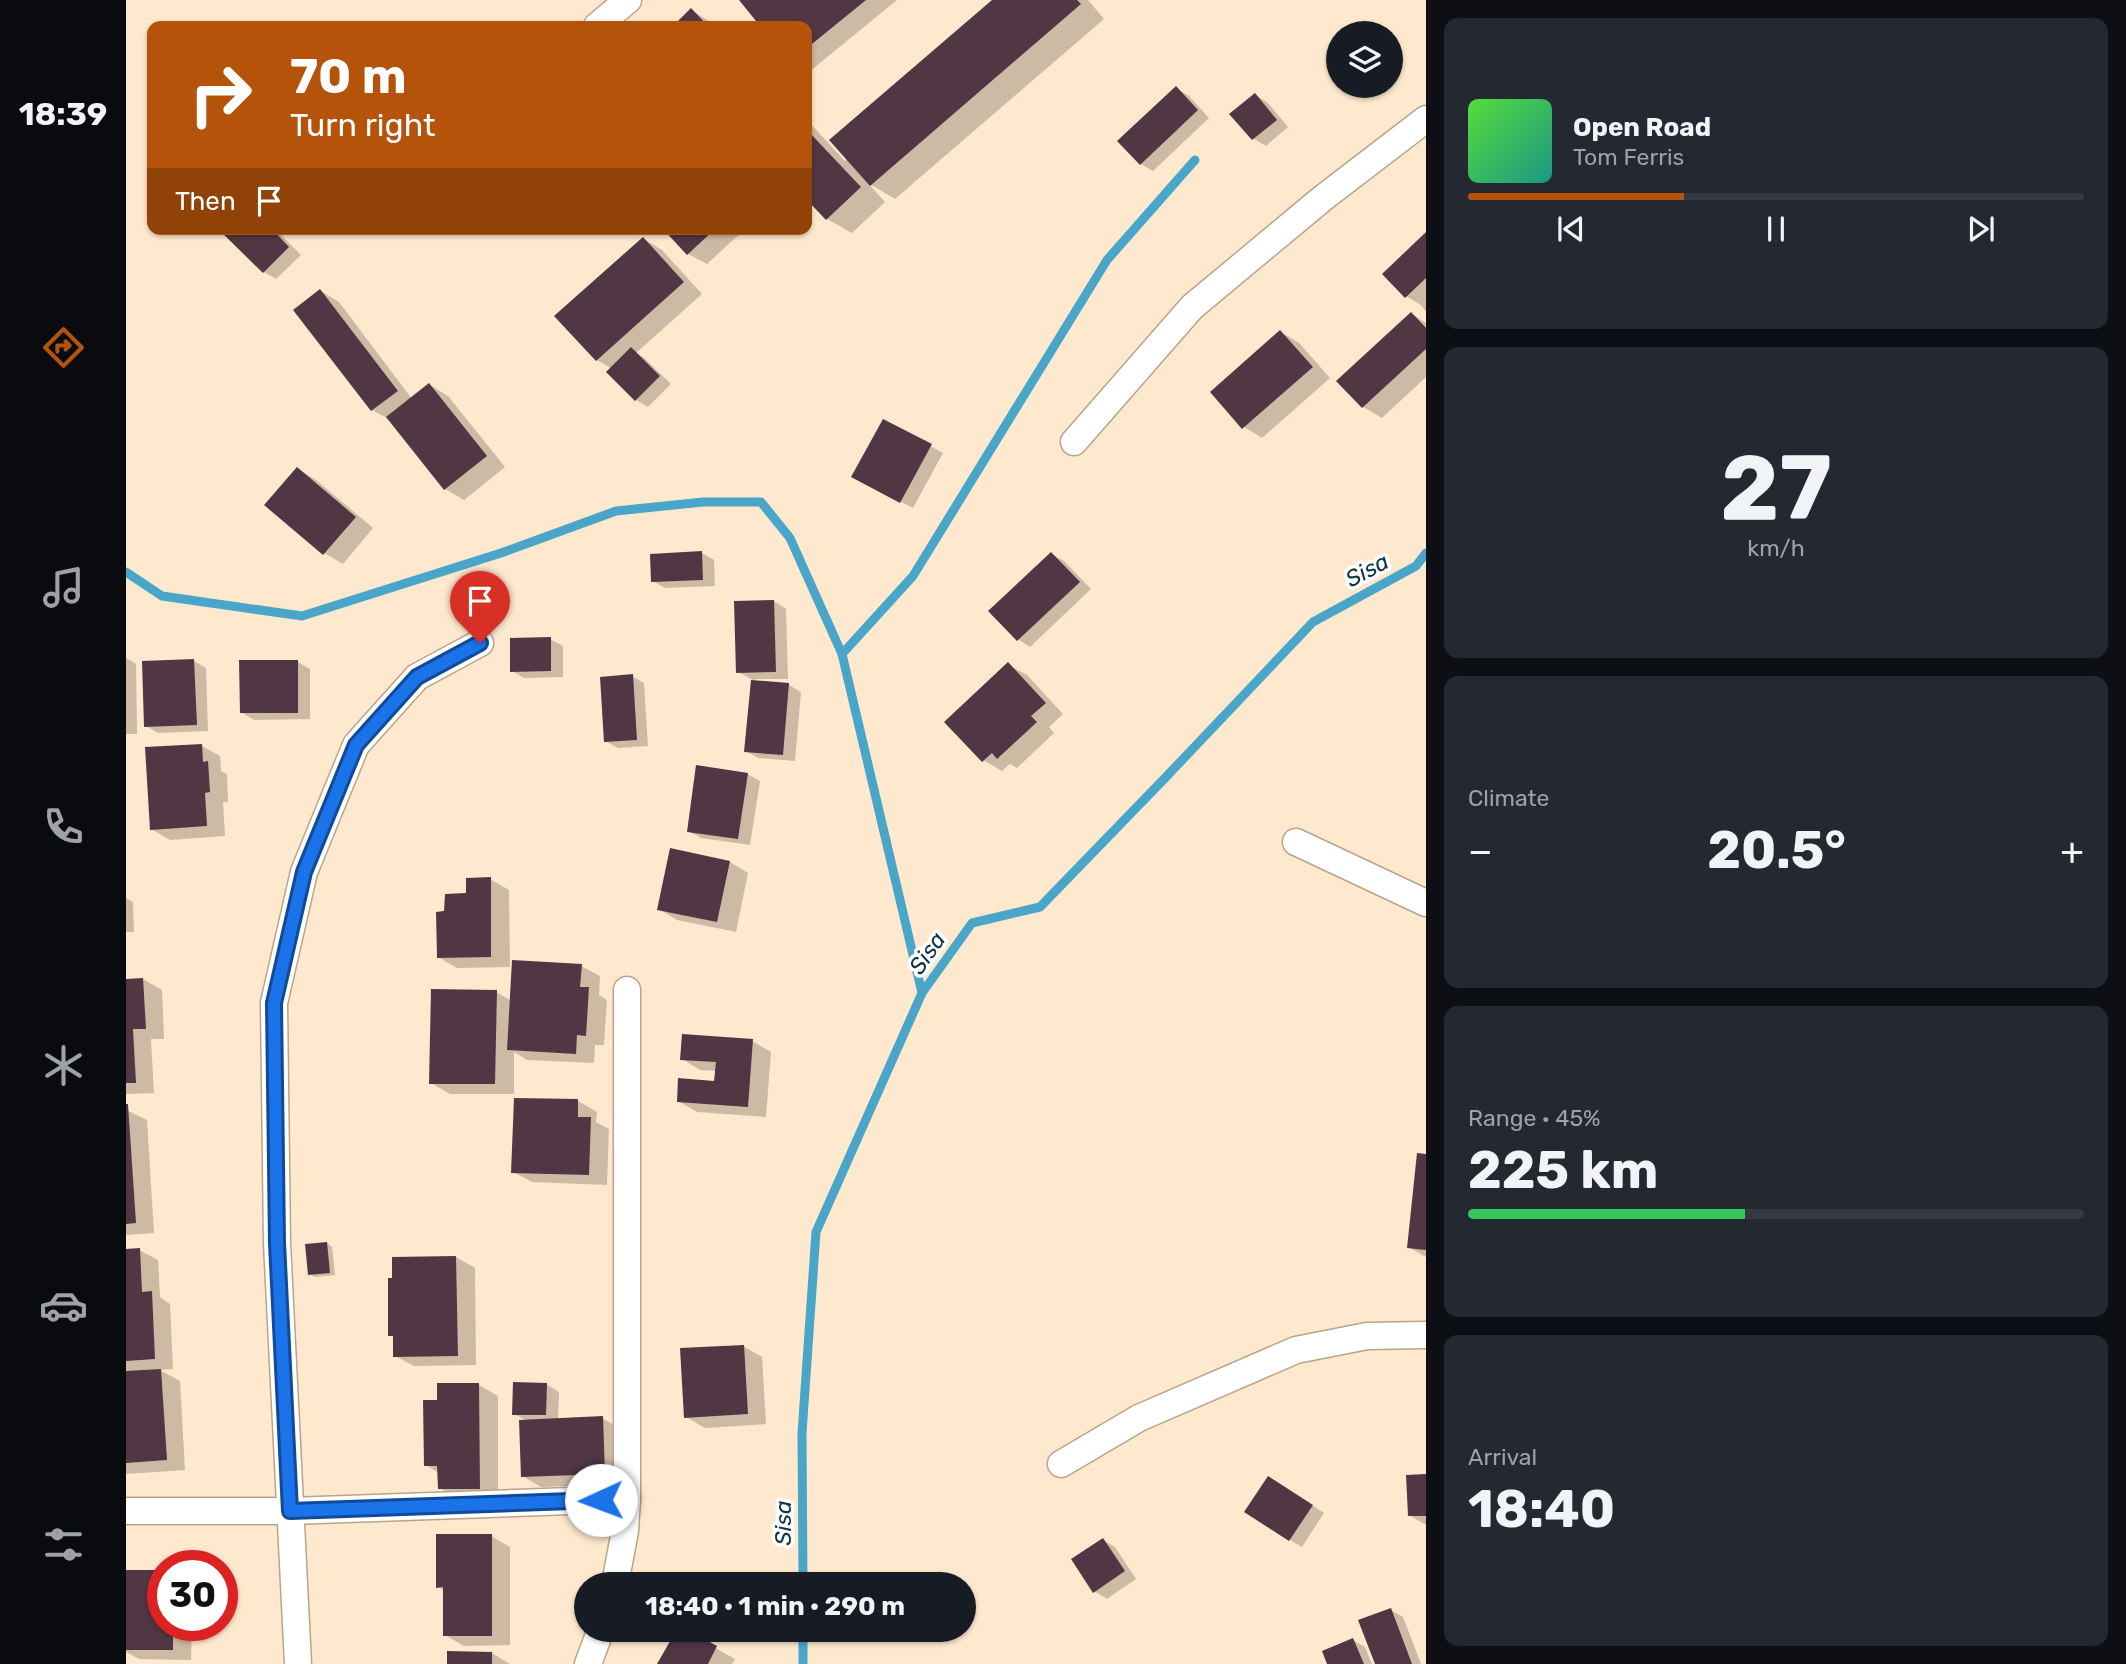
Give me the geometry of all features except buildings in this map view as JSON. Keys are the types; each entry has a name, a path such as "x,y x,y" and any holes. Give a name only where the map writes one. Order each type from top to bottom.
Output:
{"street":[{"path":"603,21 628,0"},
{"path":"1074,442 1192,307 1323,198 1426,118"},
{"path":"298,1664 277,1243 274,1003 304,872 356,745 417,677 480,643"},
{"path":"1296,842 1426,903"},
{"path":"617,1572 625,1531 627,1499 627,990"},
{"path":"1061,1464 1139,1418 1296,1350 1367,1336 1426,1335"},
{"path":"126,1511 290,1511 627,1499"},
{"path":"588,1664 596,1642"}],"waterway":[{"path":"842,654 913,576 1107,260 1195,160"},
{"path":"126,572 162,596 302,616 501,553 616,511 703,502 761,502 790,538 842,654 922,993"},
{"name":"Sisa","path":"803,1572 802,1433 816,1232 922,993 972,923 1040,907 1313,622 1416,566 1426,553"},
{"name":"Sisa","path":"803,1642 803,1664"}],"route":[{"path":"480,643 417,677 356,745 304,872 274,1003 277,1243 290,1511 601,1500"}]}
